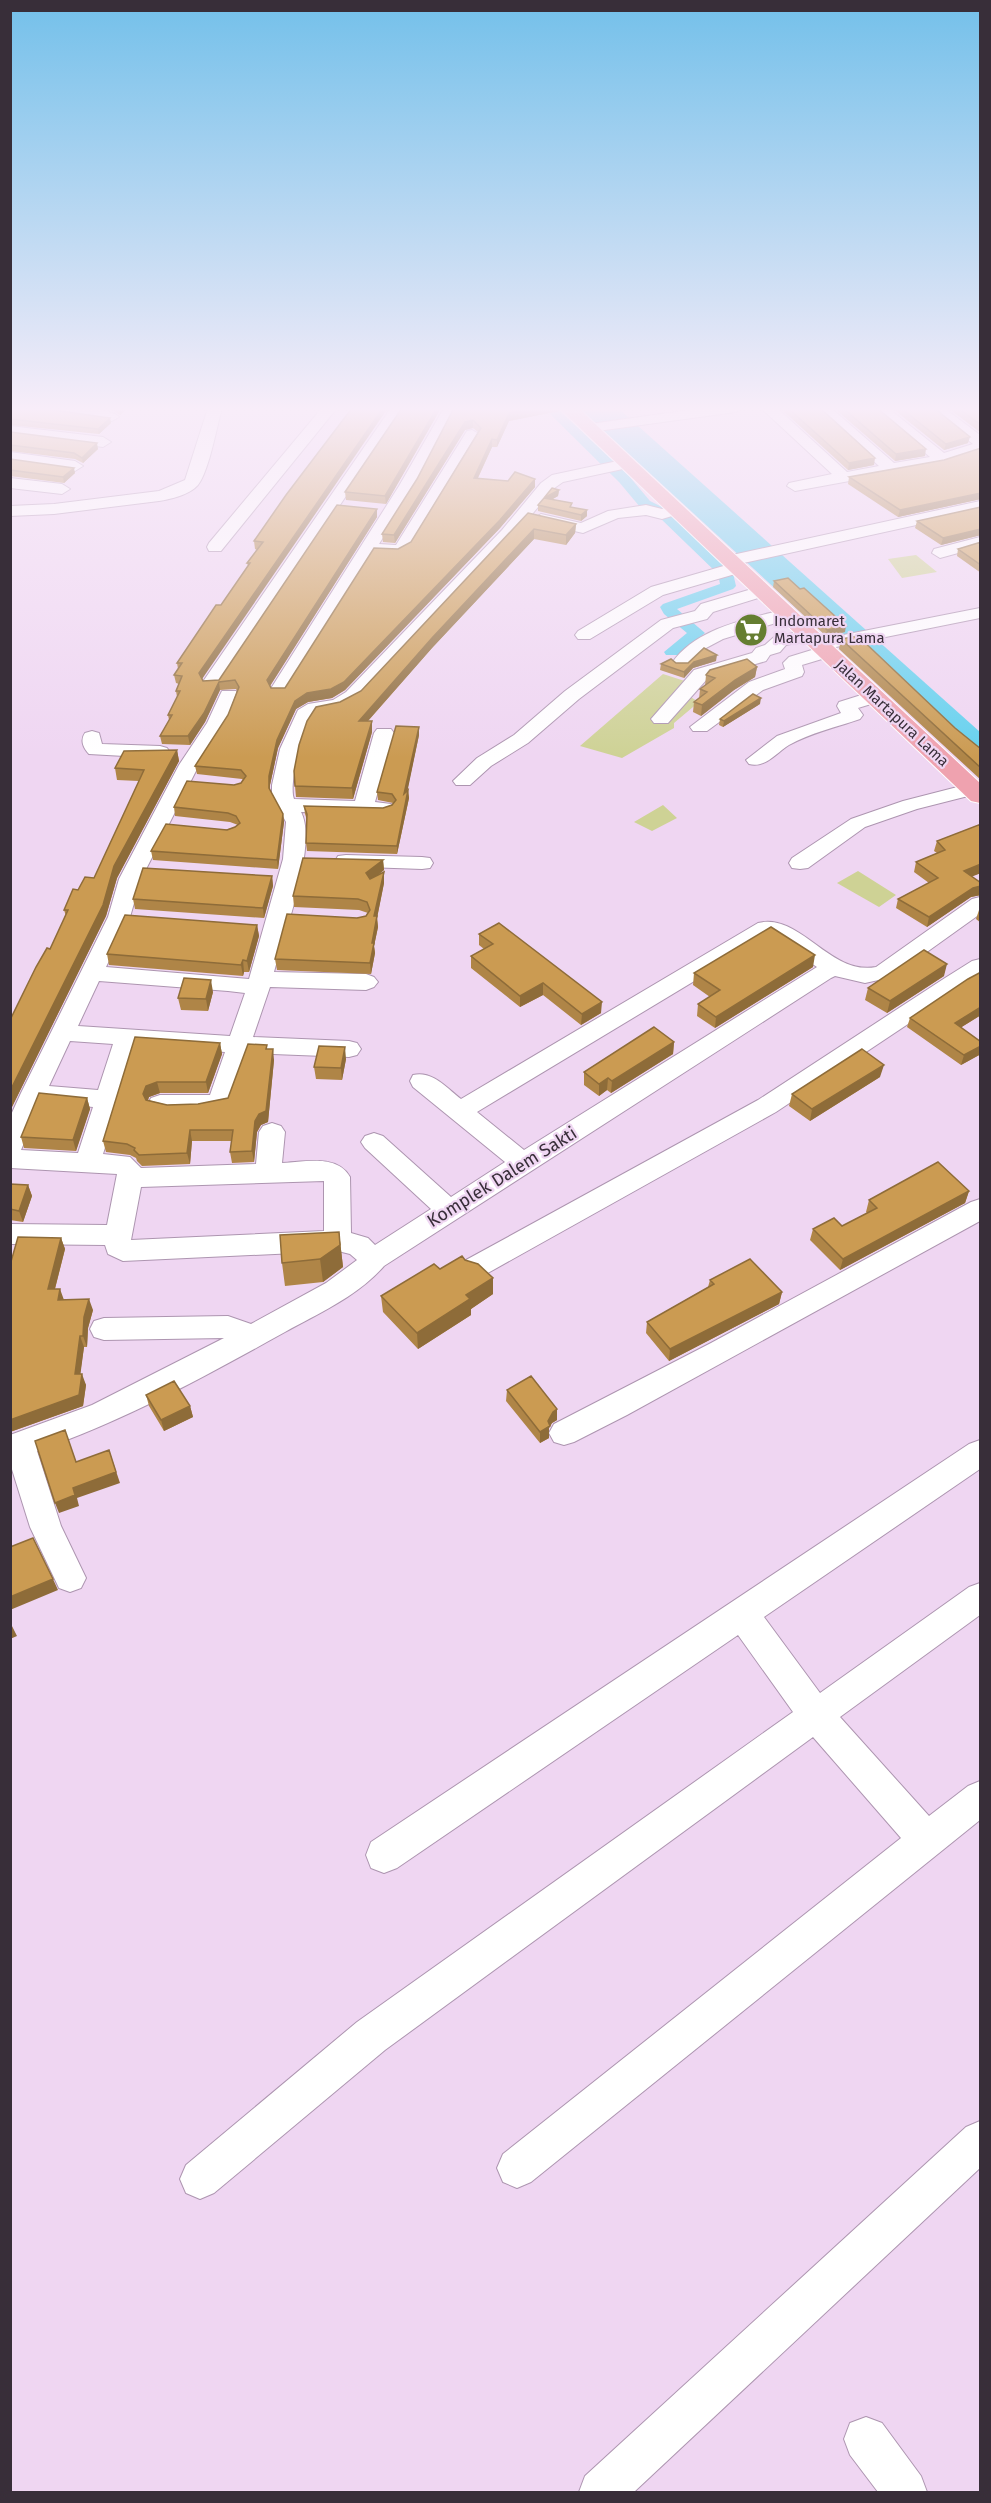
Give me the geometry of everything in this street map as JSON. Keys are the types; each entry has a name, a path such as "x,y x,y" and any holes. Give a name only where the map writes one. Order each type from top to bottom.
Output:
{"main road":[{"name":"Jalan Martapura Lama","path":"683,525 821,644 874,697 977,792"}],"street":[{"path":"215,547 233,525"},
{"path":"10,1148 33,1093 119,917 130,879 146,869 159,823 192,782 197,753 218,723 220,689 327,525"},
{"path":"279,690 367,548 378,525"},
{"path":"367,548 393,550 402,548 416,525"},
{"path":"160,1104 206,1105 220,1101 259,983 275,922 283,872 296,822 282,796 282,785 290,749 306,714 315,708 338,705 353,696 514,525"},
{"path":"569,525 583,528 590,525"},
{"path":"584,635 657,591 780,550 895,525"},
{"path":"940,553 981,542"},
{"path":"463,781 484,762 520,739 572,694 609,669 667,624 701,615 707,608 762,591"},
{"path":"661,719 706,671 760,657 762,652 774,648 774,645 780,641 821,644 981,613"},
{"path":"681,663 700,644 717,635 786,614"},
{"path":"700,727 756,686 795,672 796,668 792,663 821,644"},
{"path":"756,760 784,740 852,714 846,706 874,697"},
{"path":"288,806 374,808 384,733"},
{"path":"92,737 93,747 106,751 197,753"},
{"path":"800,863 858,823 910,805 977,792"},
{"path":"159,823 183,825"},
{"path":"283,872 323,860 422,863"},
{"path":"458,1112 766,928 773,928 834,967 853,975 867,977 884,972 981,904"},
{"path":"119,917 142,919"},
{"path":"476,1267 537,1230 720,1134 770,1104 981,966"},
{"name":"Komplek Dalem Sakti","path":"15,1446 109,1410 252,1336 325,1295 368,1267 374,1259 449,1210 834,967"},
{"path":"91,973 228,983 366,982"},
{"path":"63,1033 257,1047 348,1049"},
{"path":"88,1162 127,1037"},
{"path":"422,1081 523,1163"},
{"path":"33,1093 107,1100"},
{"path":"268,1172 272,1132"},
{"path":"374,1142 449,1210"},
{"path":"10,1159 121,1164 129,1170 130,1178 118,1235 118,1247 123,1251 338,1241 358,1245 374,1259"},
{"path":"130,1178 330,1171 337,1177 338,1241"},
{"path":"564,1433 790,1316 981,1209"},
{"path":"10,1234 118,1235"},
{"path":"104,1329 228,1327 252,1336"},
{"path":"15,1446 46,1527 70,1578"},
{"path":"384,1855 981,1453"},
{"path":"200,2179 371,2036 981,1597"},
{"path":"742,1614 817,1716 927,1841"},
{"path":"517,2168 981,1798"},
{"path":"601,2493 981,2141"},
{"path":"866,2439 905,2493"}],"green space":[{"path":"916,555 937,572 902,578 888,559"},
{"path":"663,674 694,684 687,695 699,702 674,723 674,728 622,758 580,746"},
{"path":"663,805 677,818 652,831 634,822"},
{"path":"858,871 896,895 879,907 837,883"}],"water":[{"path":"706,525 749,525 980,732 980,777"}],"building":[{"path":"265,525 302,525 199,673 203,681 219,680 324,525 367,525 267,680 271,688 285,688 374,548 398,549 411,542 422,525 495,525 344,682 331,689 307,693 295,701 277,740 269,776 269,788 283,814 277,860 151,851 166,824 227,830 240,823 236,816 228,813 174,807 187,781 234,785 241,783 246,776 241,770 195,766 228,715 239,687 235,680 219,682 204,713 188,736 160,736 172,715 168,715 180,691 176,691 182,676 174,675 182,663 177,663 216,605 221,605 263,542 254,541"},
{"path":"388,525 400,525 394,535 382,534"},
{"path":"517,525 575,525 566,535 534,529 432,638 359,721 372,721 352,788 295,786 294,771 299,745 307,721 316,707 340,702 361,691"},
{"path":"923,525 981,525 981,529 943,538"},
{"path":"981,542 981,565 958,549"},
{"path":"788,578 800,589 804,588 846,626 827,630 774,581"},
{"path":"858,636 955,728 981,749 981,768 841,639"},
{"path":"704,648 717,655 694,662 684,672 661,664 671,659 676,663 688,663"},
{"path":"747,659 757,667 735,680 702,705 694,702 707,692 700,689 715,678 706,675 710,670"},
{"path":"753,694 761,698 724,721 720,719"},
{"path":"396,726 419,727 404,794 408,790 397,846 306,843 307,814 304,806 383,808 392,805 396,800 392,794 377,792"},
{"path":"177,750 114,866 103,905 10,1091 10,1020 36,967 47,948 50,949 68,910 64,910 73,889 78,890 85,877 94,878 144,770 115,768 124,751"},
{"path":"981,824 981,864 964,871 981,883 981,886 973,888 929,917 898,899 938,878 916,862 945,850 937,841"},
{"path":"303,858 383,860 366,873 370,879 384,872 374,916 377,916 370,963 275,959 287,914 357,918 366,916 370,910 367,902 358,899 293,896"},
{"path":"143,868 272,876 263,908 133,899"},
{"path":"125,915 257,925 247,961 243,960 241,965 107,954"},
{"path":"499,923 602,1002 582,1014 543,983 520,996 471,956 493,944 479,934"},
{"path":"771,927 815,955 716,1017 698,1004 720,990 694,973"},
{"path":"924,950 947,964 890,1001 868,988"},
{"path":"981,972 981,1007 955,1023 981,1042 981,1046 964,1055 910,1018"},
{"path":"184,978 211,980 206,999 178,998"},
{"path":"654,1027 674,1042 612,1081 608,1078 599,1084 584,1072"},
{"path":"135,1037 220,1043 206,1082 157,1082 146,1086 143,1094 146,1100 167,1105 198,1104 228,1098 248,1044 267,1045 266,1049 273,1049 266,1111 259,1114 255,1121 252,1151 230,1152 233,1130 190,1130 187,1153 139,1155 134,1150 135,1148 127,1144 103,1141"},
{"path":"319,1046 345,1047 341,1068 314,1067"},
{"path":"862,1049 884,1065 812,1109 792,1094"},
{"path":"39,1093 87,1098 73,1140 21,1137"},
{"path":"938,1162 969,1191 843,1259 813,1229 834,1218 842,1226 877,1208 869,1200"},
{"path":"10,1184 28,1185 19,1211 10,1209"},
{"path":"339,1232 340,1245 320,1259 282,1263 280,1235"},
{"path":"18,1237 61,1238 48,1289 60,1289 58,1300 89,1299 84,1317 83,1336 80,1336 75,1374 82,1374 79,1395 10,1420 10,1265"},
{"path":"462,1256 465,1260 478,1264 493,1278 466,1295 470,1299 417,1333 381,1296 434,1264 440,1269"},
{"path":"750,1259 782,1292 670,1349 647,1322 714,1284 710,1280"},
{"path":"531,1376 557,1409 548,1421 550,1426 540,1432 507,1390"},
{"path":"174,1381 190,1406 161,1420 146,1395"},
{"path":"65,1430 76,1462 109,1450 116,1472 73,1488 75,1495 55,1503 35,1441"},
{"path":"33,1538 53,1579 10,1597 10,1547"}],"waterway":[{"path":"672,652 697,633 668,607 728,586 725,573 674,525"}],"place":[{"name":"Indomaret Martapura Lama","path":"751,630"}]}
